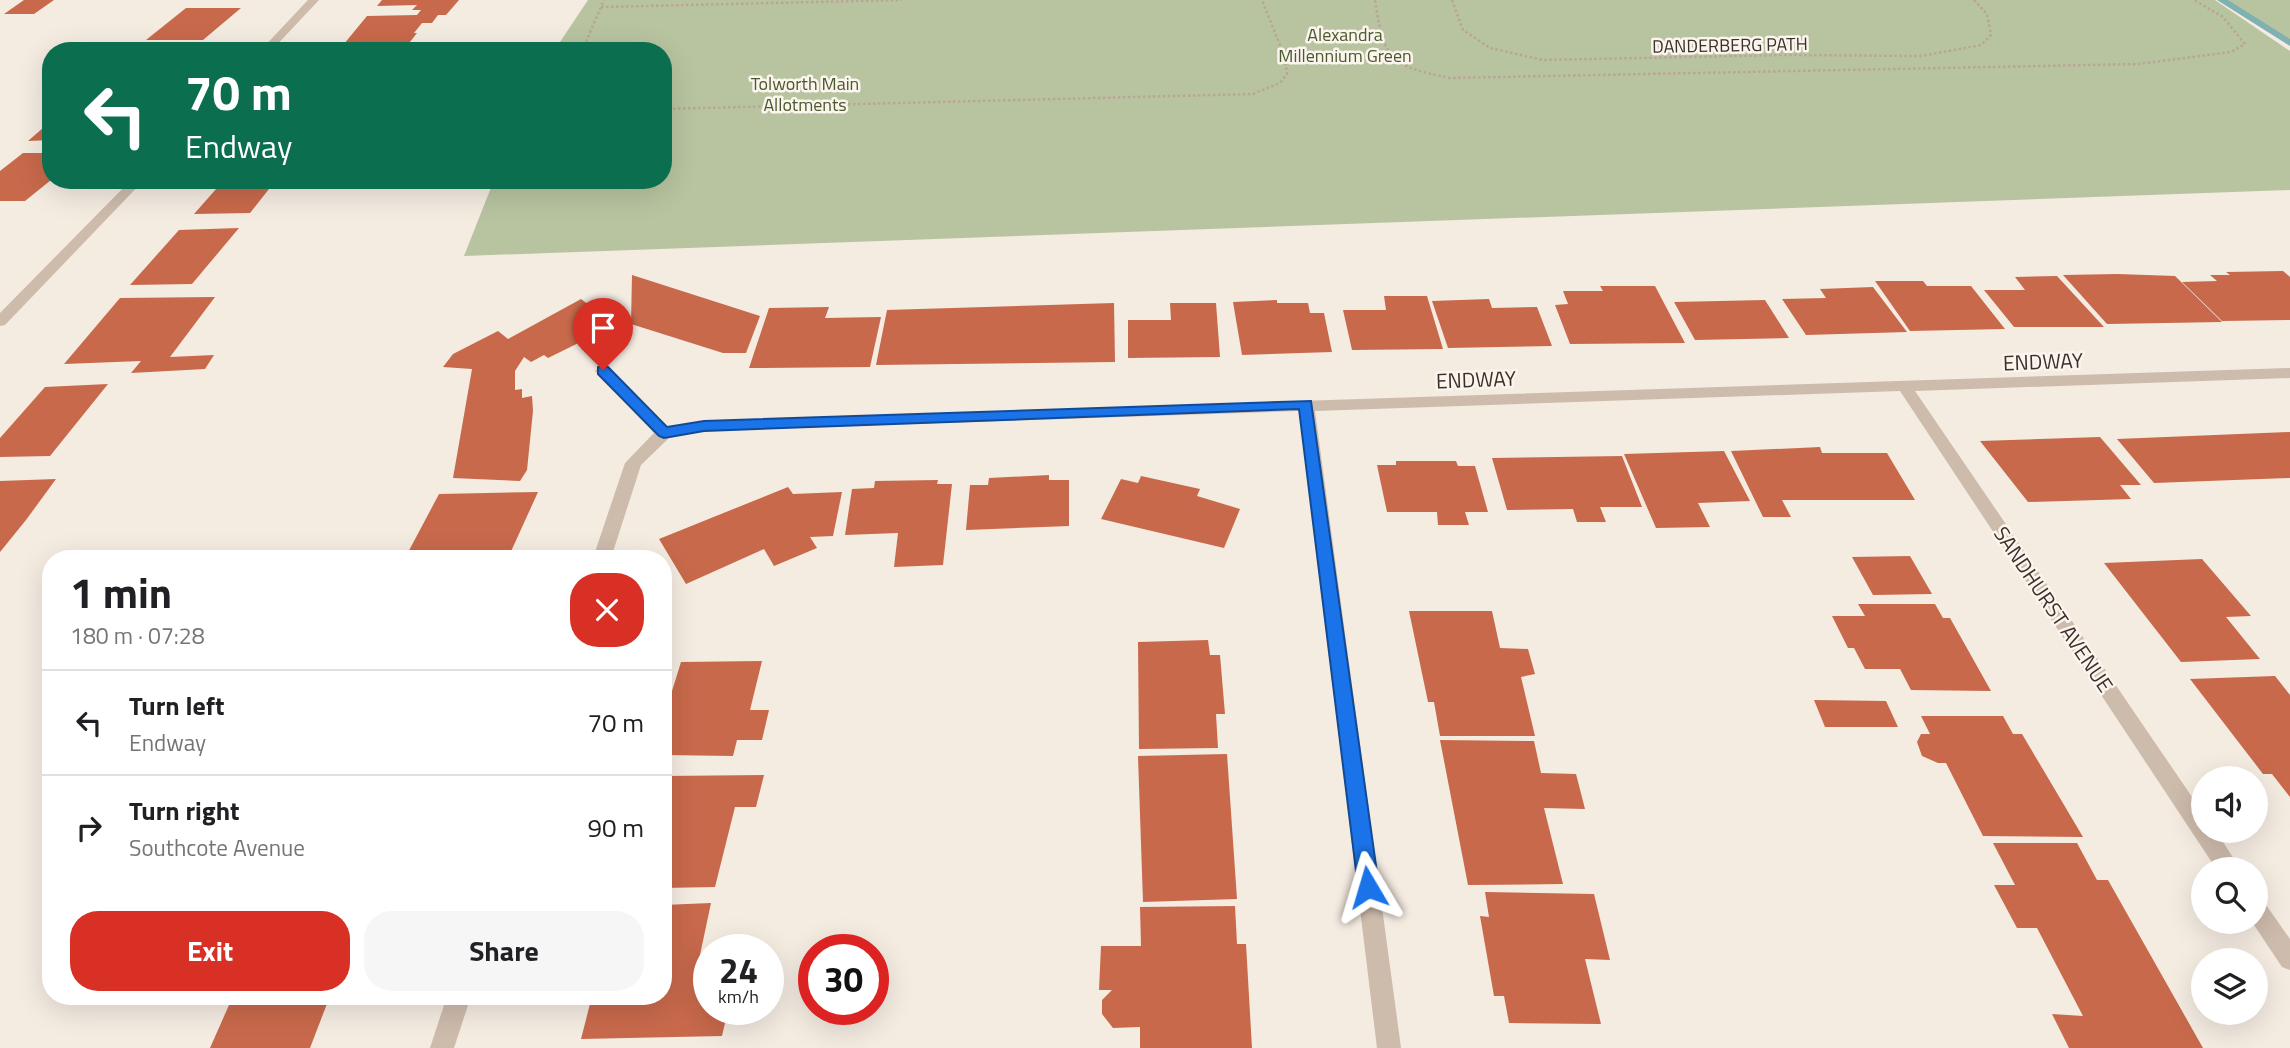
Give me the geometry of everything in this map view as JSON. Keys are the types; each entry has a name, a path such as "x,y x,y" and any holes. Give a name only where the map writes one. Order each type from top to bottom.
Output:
{"street":[{"path":"274,42 314,0"},
{"path":"0,322 129,189"},
{"path":"603,370 664,433 633,463 605,550"},
{"name":"ENDWAY","path":"664,433 704,426 2290,373"},
{"name":"SANDHURST AVENUE","path":"1905,387 2191,812"},
{"path":"1306,404 1390,1048"},
{"path":"2268,926 2290,959"},
{"path":"442,1048 456,1005"}],"path":[{"path":"586,42 604,0"},
{"path":"601,7 901,0"},
{"path":"672,109 1253,94 1280,83 1287,74 1285,58 1262,0"},
{"path":"1374,0 1378,24 1392,57 1407,68 1450,78 2138,64 2231,52 2245,44 2223,17 2194,0"},
{"name":"DANDERBERG PATH","path":"1452,0 1463,30 1490,48 1543,60 1785,55 1920,56 1981,45 1991,35 1987,14 1974,0"}],"green space":[{"path":"588,0 2215,0 2290,51 2290,190 464,256 490,189 672,189 672,42 560,42"},
{"path":"2227,0 2290,0 2290,42"}],"building":[{"path":"24,0 54,0 34,14 4,14"},
{"path":"382,0 459,0 446,15 438,15 432,23 422,23 410,42 346,42 367,16 417,15 421,10 412,10 417,5 377,6"},
{"path":"186,8 241,8 203,40 146,40"},
{"path":"42,129 42,140 28,141"},
{"path":"23,153 42,153 42,187 25,201 0,201 0,171"},
{"path":"216,189 269,189 250,213 194,214"},
{"path":"239,228 192,284 130,285 179,230"},
{"path":"2283,271 2290,277 2290,320 2222,321 2182,282 2217,281 2210,275 2230,275 2226,272"},
{"path":"632,275 760,316 746,353 723,353 631,324"},
{"path":"2063,275 2175,276 2222,322 2107,324"},
{"path":"2057,276 2104,327 2014,327 1984,290 2025,290 2015,277"},
{"path":"1875,281 1923,281 1927,286 1971,286 2005,329 1910,331"},
{"path":"1600,286 1655,286 1685,343 1570,344 1555,305 1568,304 1563,291 1603,291"},
{"path":"1873,287 1907,332 1806,335 1782,299 1826,298 1820,289"},
{"path":"1384,296 1427,296 1443,349 1352,350 1343,310 1386,310"},
{"path":"215,297 170,357 214,355 205,369 131,373 141,361 64,364 120,298"},
{"path":"581,299 615,325 548,358 544,355 531,362 524,357 515,371 515,390 522,389 522,398 532,396 533,411 527,470 520,481 453,478 472,369 443,367 453,354 498,331 508,339"},
{"path":"1489,299 1492,308 1537,307 1552,346 1448,348 1432,301"},
{"path":"1277,300 1277,303 1308,303 1310,313 1324,313 1332,352 1242,355 1233,302"},
{"path":"1765,300 1789,338 1695,340 1674,302"},
{"path":"1114,303 1115,362 876,365 887,310"},
{"path":"1170,303 1216,303 1220,357 1128,358 1128,320 1171,320"},
{"path":"829,307 825,318 881,317 870,367 749,368 769,308"},
{"path":"108,384 50,456 0,457 0,438 45,387"},
{"path":"2290,432 2290,478 2154,483 2117,439"},
{"path":"2100,437 2141,485 2120,485 2131,499 2028,502 1980,441"},
{"path":"1820,447 1822,453 1887,453 1915,500 1782,500 1791,517 1763,517 1731,451"},
{"path":"1724,451 1750,501 1698,503 1710,527 1656,528 1624,454"},
{"path":"1622,456 1642,507 1600,507 1606,522 1577,522 1573,509 1507,510 1492,458"},
{"path":"1396,461 1456,461 1458,466 1475,466 1488,512 1465,512 1469,525 1438,525 1437,512 1387,512 1377,465 1396,465"},
{"path":"1049,475 1049,480 1069,480 1069,526 966,530 970,485 988,485 989,478"},
{"path":"1141,476 1200,489 1197,496 1240,509 1224,548 1101,519 1121,479 1138,483"},
{"path":"56,479 26,520 0,552 0,481"},
{"path":"938,480 937,484 952,484 943,565 894,567 898,533 845,535 852,489 874,488 875,481"},
{"path":"788,487 793,494 842,492 833,536 810,537 817,548 774,566 764,549 686,584 672,561 672,550 666,550 659,539"},
{"path":"538,492 512,550 409,550 439,494"},
{"path":"1910,556 1932,594 1873,595 1852,557"},
{"path":"2202,559 2251,616 2226,617 2260,659 2181,662 2104,563"},
{"path":"1858,604 1935,604 1943,618 1950,618 1991,691 1911,690 1900,669 1865,669 1854,648 1848,648 1832,616 1865,616"},
{"path":"1409,611 1492,611 1500,648 1528,649 1535,674 1521,677 1535,736 1440,736 1434,702 1428,702"},
{"path":"1208,640 1210,655 1220,655 1225,714 1216,714 1218,748 1139,749 1138,642"},
{"path":"762,661 750,710 769,710 762,740 737,740 733,756 672,755 672,691 681,662"},
{"path":"2275,676 2290,695 2290,797 2272,774 2268,774 2268,766 2257,766 2190,679"},
{"path":"1814,700 1886,701 1898,727 1825,727"},
{"path":"1921,716 2003,716 2013,734 2022,734 2083,837 1983,836 1946,763 1938,763 1922,756 1917,742 1921,734 1930,734"},
{"path":"1440,740 1534,741 1541,773 1576,774 1585,809 1544,808 1563,884 1468,885"},
{"path":"1227,754 1237,899 1143,902 1138,756"},
{"path":"764,775 756,807 735,807 715,887 672,888 672,776"},
{"path":"1993,843 2077,843 2097,880 2108,880 2203,1048 2069,1048 2052,1014 2083,1016 2037,928 2017,928 1994,885 2015,885"},
{"path":"1485,892 1594,894 1610,960 1585,959 1601,1024 1509,1023 1504,996 1494,996 1480,916 1489,917"},
{"path":"711,903 704,934 693,934 693,1025 725,1025 722,1036 581,1039 590,1005 672,1005 672,905"},
{"path":"1235,906 1237,944 1246,944 1252,1048 1140,1048 1140,1027 1113,1028 1102,1014 1102,1000 1112,990 1099,990 1101,946 1141,946 1140,907"},
{"path":"229,1005 327,1005 310,1048 210,1048"}],"waterway":[{"path":"2222,0 2290,43"}],"route":[{"path":"603,370 664,433 704,426 1306,404 1368,887"}],"park label":[{"name":"Alexandra Millennium Green","path":"1345,44"},
{"name":"Tolworth Main Allotments","path":"805,93"}]}
